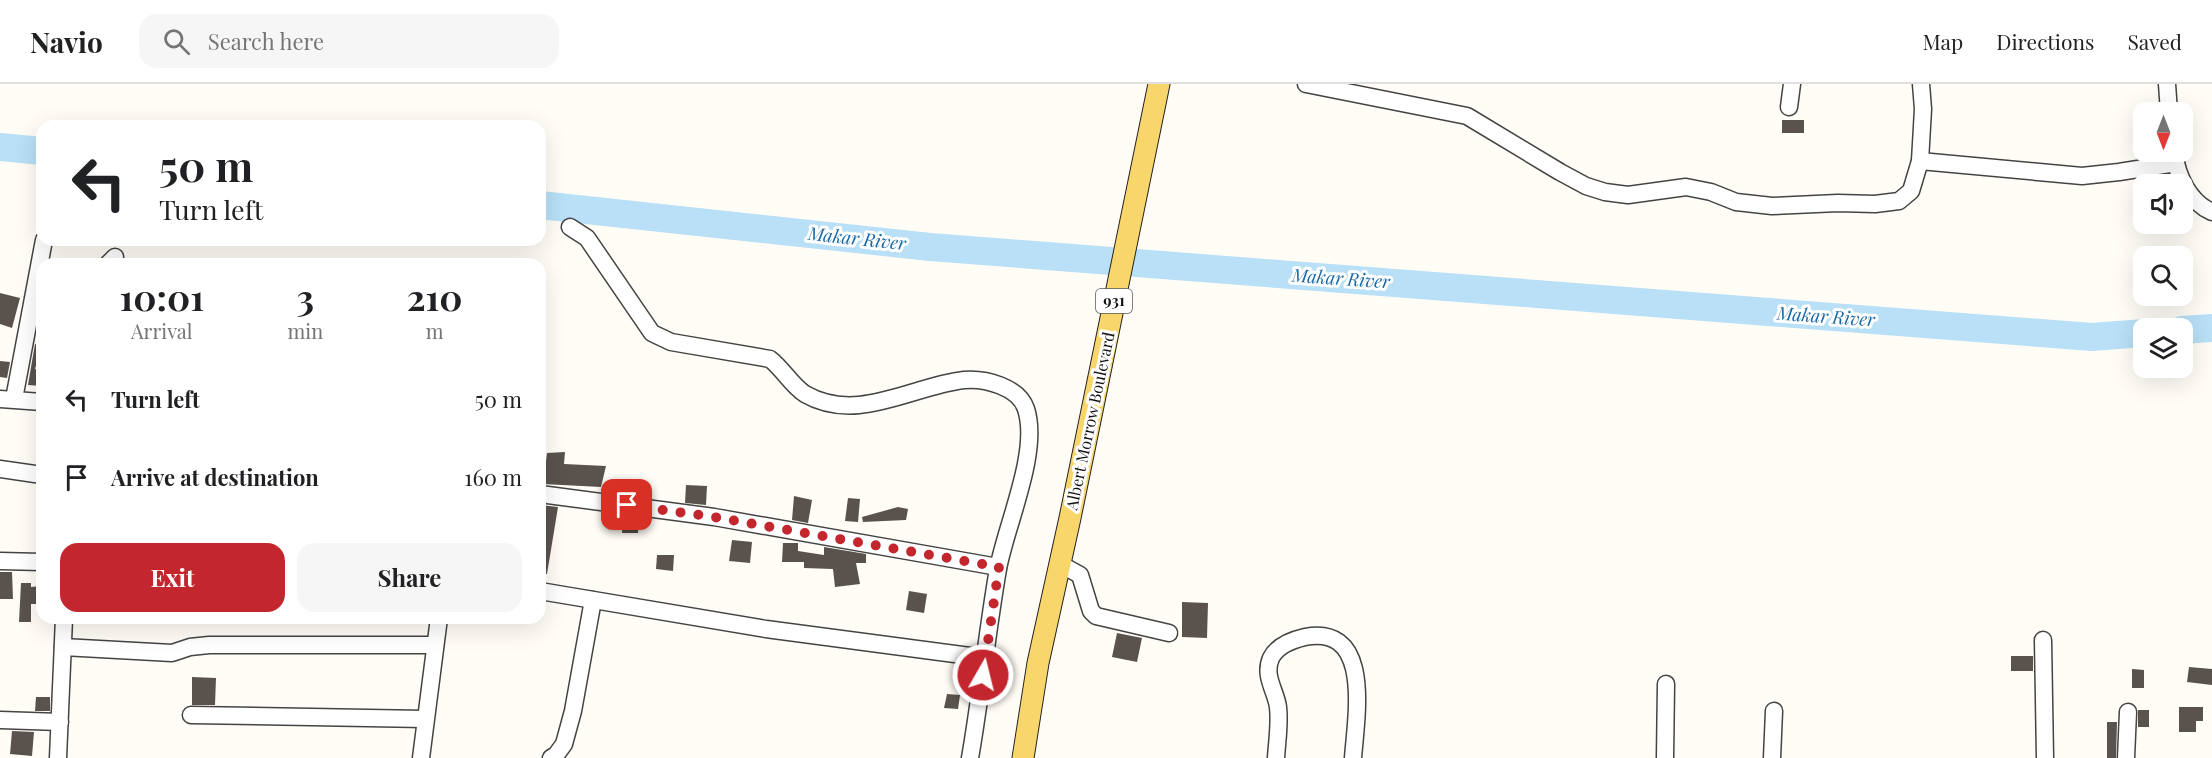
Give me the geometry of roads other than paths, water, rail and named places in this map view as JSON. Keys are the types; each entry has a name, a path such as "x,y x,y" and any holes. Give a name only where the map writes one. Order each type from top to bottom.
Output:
{"main road":[{"name":"Albert Morrow Boulevard","path":"1023,758 1038,663 1159,84"}],"street":[{"path":"1306,84 1467,116 1586,186 1605,192 1628,195 1686,187 1711,192 1736,202 1772,206 1839,202 1875,204 1899,201 1911,190 1920,161 1923,109 1921,84"},
{"path":"1789,107 1792,84"},
{"path":"2167,84 2168,102"},
{"path":"1920,161 2082,176 2151,162"},
{"path":"2177,162 2188,192 2202,208 2212,212"},
{"path":"570,226 587,238 652,333 671,342 770,359 805,394 822,401 861,405 891,401 936,385 966,380 985,380 1008,388 1025,406 1030,424 1029,442 1019,492 999,567 969,758"},
{"path":"36,274 7,399 36,401"},
{"path":"0,469 36,474"},
{"path":"546,495 714,517 999,567"},
{"path":"0,561 36,562"},
{"path":"1060,564 1080,575 1091,611 1096,616 1169,633"},
{"path":"546,592 766,629 985,658"},
{"path":"551,758 564,744 573,711 593,600"},
{"path":"57,758 64,624"},
{"path":"422,758 438,624"},
{"path":"1276,758 1278,705 1268,675 1270,659 1280,646 1297,639 1317,635 1333,638 1344,646 1352,658 1356,688 1353,758"},
{"path":"2043,640 2045,758"},
{"path":"63,647 172,653 190,647 209,645 435,645"},
{"path":"1665,758 1666,684"},
{"path":"1772,758 1774,711"},
{"path":"2126,758 2128,712"},
{"path":"191,715 425,719"},
{"path":"0,720 60,722"}],"waterway":[{"name":"Makar River","path":"0,147 36,150"},
{"name":"Makar River","path":"546,206 930,247 2092,337 2133,334"},
{"name":"Makar River","path":"2193,329 2212,328"}]}
